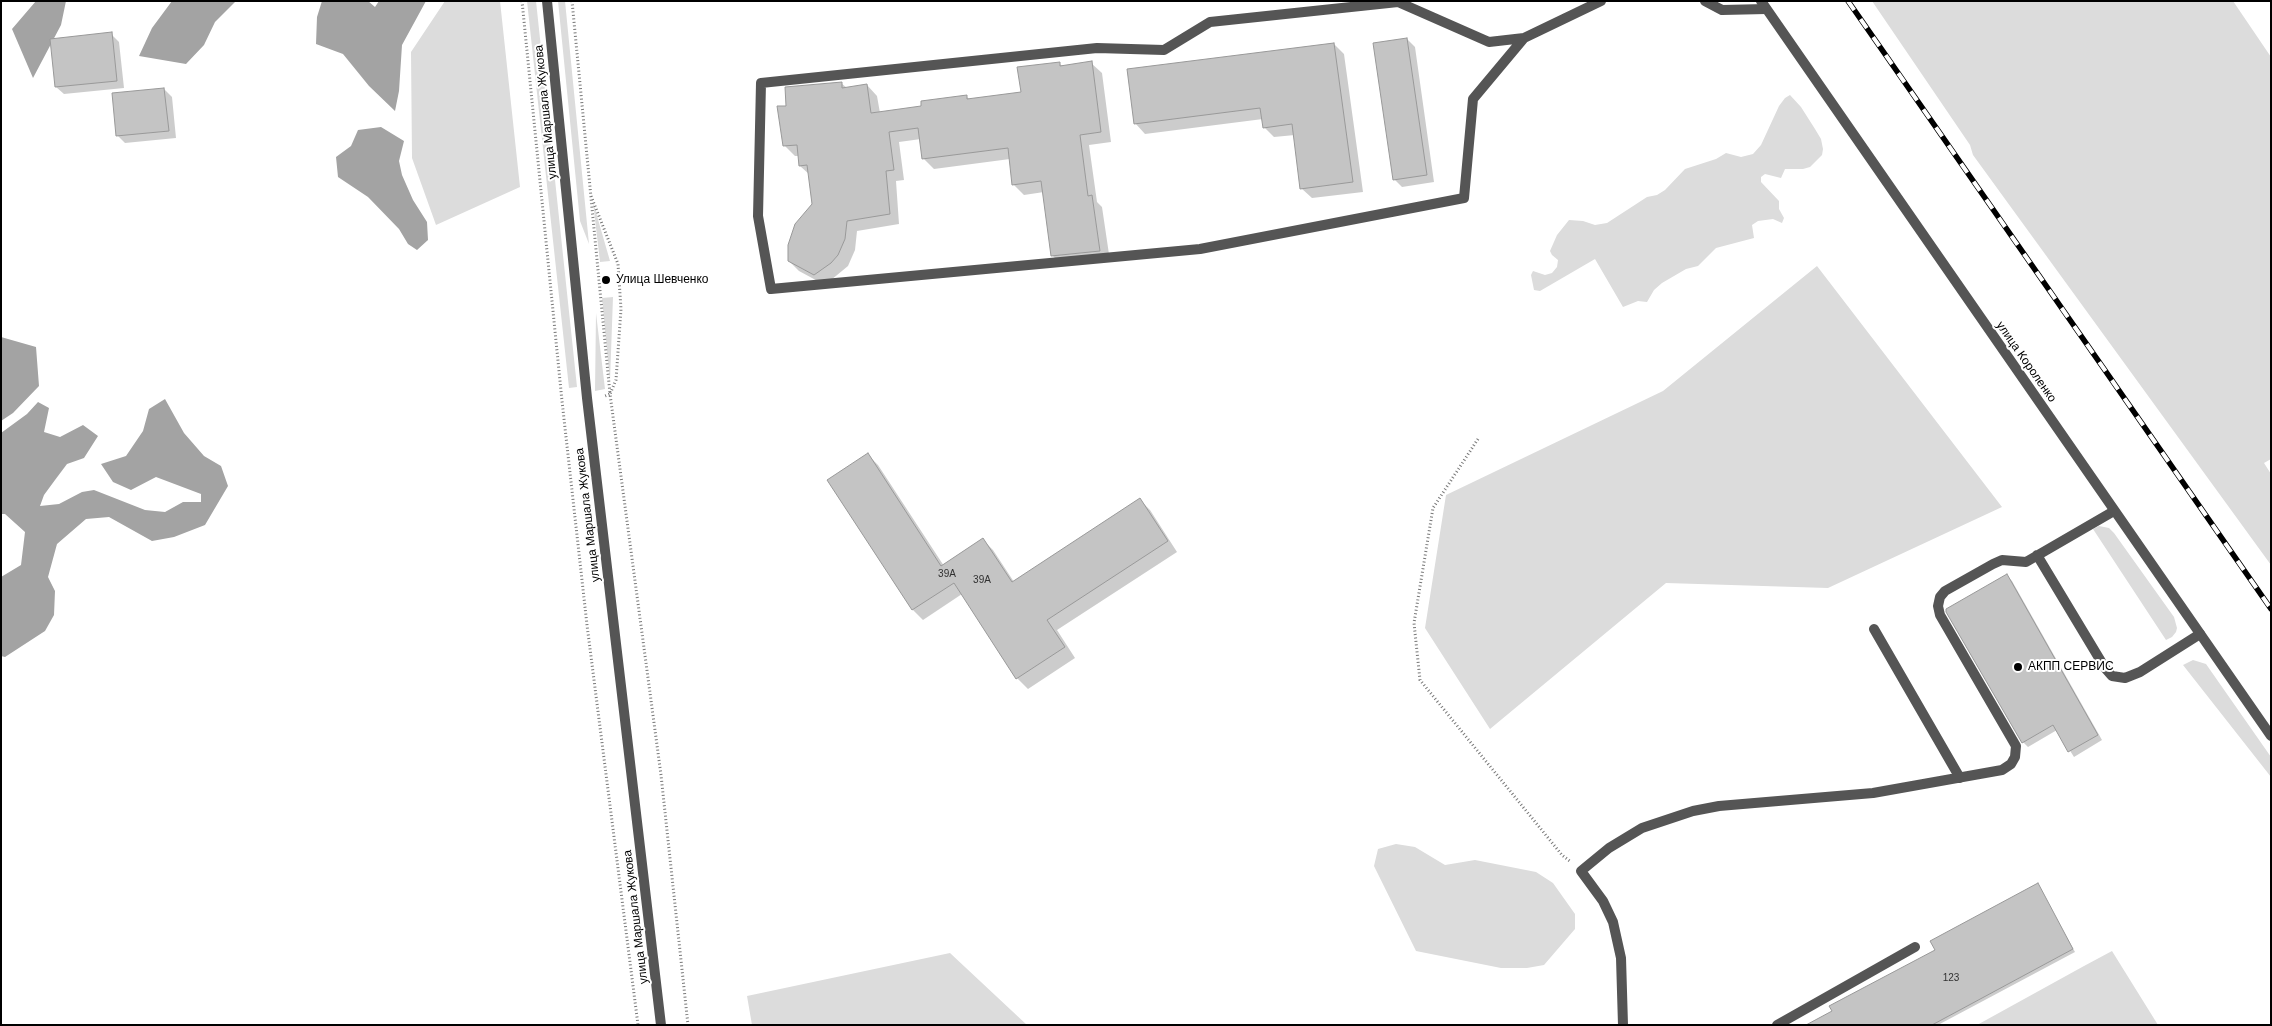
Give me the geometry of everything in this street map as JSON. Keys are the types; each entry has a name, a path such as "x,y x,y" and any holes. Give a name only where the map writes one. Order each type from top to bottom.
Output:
{"street":[{"name":"улица Маршала Жукова","path":"547,1 587,398 661,1025"},
{"path":"1524,38 1473,99 1464,198 1200,250 771,290 758,216 761,83 1096,48 1164,50 1210,22 1398,2 1489,42 1524,38 1601,1"},
{"path":"1705,1 1722,10 1764,5"},
{"name":"улица Короленко","path":"1764,5 2271,736"},
{"path":"1623,1025 1621,958 1614,922 1603,901 1581,871 1609,848 1642,828 1693,811 1719,806 1872,793 2002,770 2011,764 2015,757 2016,746 1940,615 1938,606 1940,597 1945,591 2002,560 2026,562 2114,511"},
{"path":"2038,555 2105,668 2112,676 2125,678 2136,674 2200,634"},
{"path":"1874,629 1960,778"},
{"path":"1777,1025 1915,948"}],"path":[{"path":"522,1 562,401 585,606 638,1025"},
{"path":"572,1 610,394 661,775 688,1025"},
{"path":"591,196 618,264 621,309 616,380 610,394 605,396"},
{"path":"1478,439 1433,508 1414,623 1420,680 1562,855 1581,871"}],"shaded area":[{"path":"36,1 66,1 61,25 33,78 12,29"},
{"path":"172,1 236,1 215,22 204,45 186,64 139,56 152,28"},
{"path":"322,1 368,1 375,7 379,1 426,1 402,45 399,91 395,111 369,86 343,54 316,44 317,17"},
{"path":"445,1 500,1 520,187 436,225 412,158 411,52"},
{"path":"527,1 536,1 577,387 569,388"},
{"path":"558,1 565,1 589,244 580,221"},
{"path":"1872,1 2233,1 2271,57 2271,459 2264,463 2271,474 2271,565 1973,155 1970,145"},
{"path":"1790,95 1801,107 1815,129 1821,139 1823,149 1822,155 1810,167 1785,169 1781,178 1765,174 1761,177 1761,182 1779,201 1779,209 1784,218 1782,223 1773,219 1758,221 1752,225 1754,238 1716,248 1698,266 1686,269 1662,283 1654,290 1647,302 1638,301 1623,307 1595,259 1540,291 1534,290 1531,275 1533,271 1545,275 1552,273 1557,267 1558,260 1550,251 1557,235 1569,220 1583,221 1595,225 1607,223 1647,197 1657,195 1665,190 1685,169 1716,159 1726,153 1741,157 1753,154 1761,145 1779,106"},
{"path":"381,127 404,141 399,161 402,175 413,200 427,222 428,240 417,250 408,244 399,229 368,197 338,177 336,157 351,146 358,130"},
{"path":"593,202 610,261 600,262"},
{"path":"1817,266 2002,507 1828,588 1666,583 1490,729 1425,628 1446,495 1663,391"},
{"path":"613,297 610,381 602,298"},
{"path":"596,313 605,389 595,391"},
{"path":"1,337 36,347 39,386 13,413 1,421"},
{"path":"165,399 184,433 204,456 221,466 228,486 205,525 174,537 152,541 109,517 86,519 57,544 48,577 55,591 54,615 45,631 5,657 1,656 1,577 21,565 25,532 5,514 1,514 1,433 27,414 38,402 49,408 44,432 60,437 83,425 98,436 84,458 67,464 44,495 40,506 59,504 82,492 94,490 145,510 165,512 183,502 201,502 201,494 156,477 131,490 113,482 101,464 126,456 143,431 149,409"},
{"path":"2099,526 2109,528 2114,533 2174,617 2177,628 2172,637 2166,640 2093,529"},
{"path":"2193,660 2206,664 2271,757 2271,777 2183,665"},
{"path":"1396,844 1415,847 1445,865 1475,860 1536,872 1553,883 1575,914 1575,929 1544,965 1527,968 1501,968 1416,951 1374,866 1378,849"},
{"path":"2112,951 2158,1025 1977,1025 2084,966"},
{"path":"950,953 1027,1025 752,1025 747,996"}],"building":[{"path":"112,32 117,81 55,87 50,39"},
{"path":"1407,38 1427,175 1393,180 1373,43"},
{"path":"1334,43 1353,182 1300,189 1292,124 1263,128 1260,108 1134,124 1127,69"},
{"path":"1092,61 1101,132 1080,135 1088,196 1092,195 1100,251 1051,256 1041,181 1012,185 1008,148 922,159 918,128 889,132 894,170 886,171 890,214 847,221 845,239 838,255 831,263 814,275 788,261 788,245 795,224 812,204 807,165 799,166 797,145 783,146 777,106 786,106 785,87 842,82 842,88 867,84 871,113 921,106 921,101 967,95 967,99 1021,92 1017,67 1060,62 1060,66"},
{"path":"164,88 169,131 116,136 112,93"},
{"path":"868,453 941,566 983,538 1012,582 1140,498 1168,541 1047,620 1065,647 1016,679 954,583 912,610 827,480"},
{"path":"2007,574 2098,735 2068,752 2053,725 2022,743 1946,612 1946,609"},
{"path":"2038,883 2073,949 1932,1025 1806,1025 1832,1011 1829,1006 1935,950 1930,941"}],"railway":[{"path":"1848,1 2271,609"}],"place":[{"name":"Улица Шевченко","path":"606,280"},
{"name":"АКПП СЕРВИС","path":"2018,667"}]}
